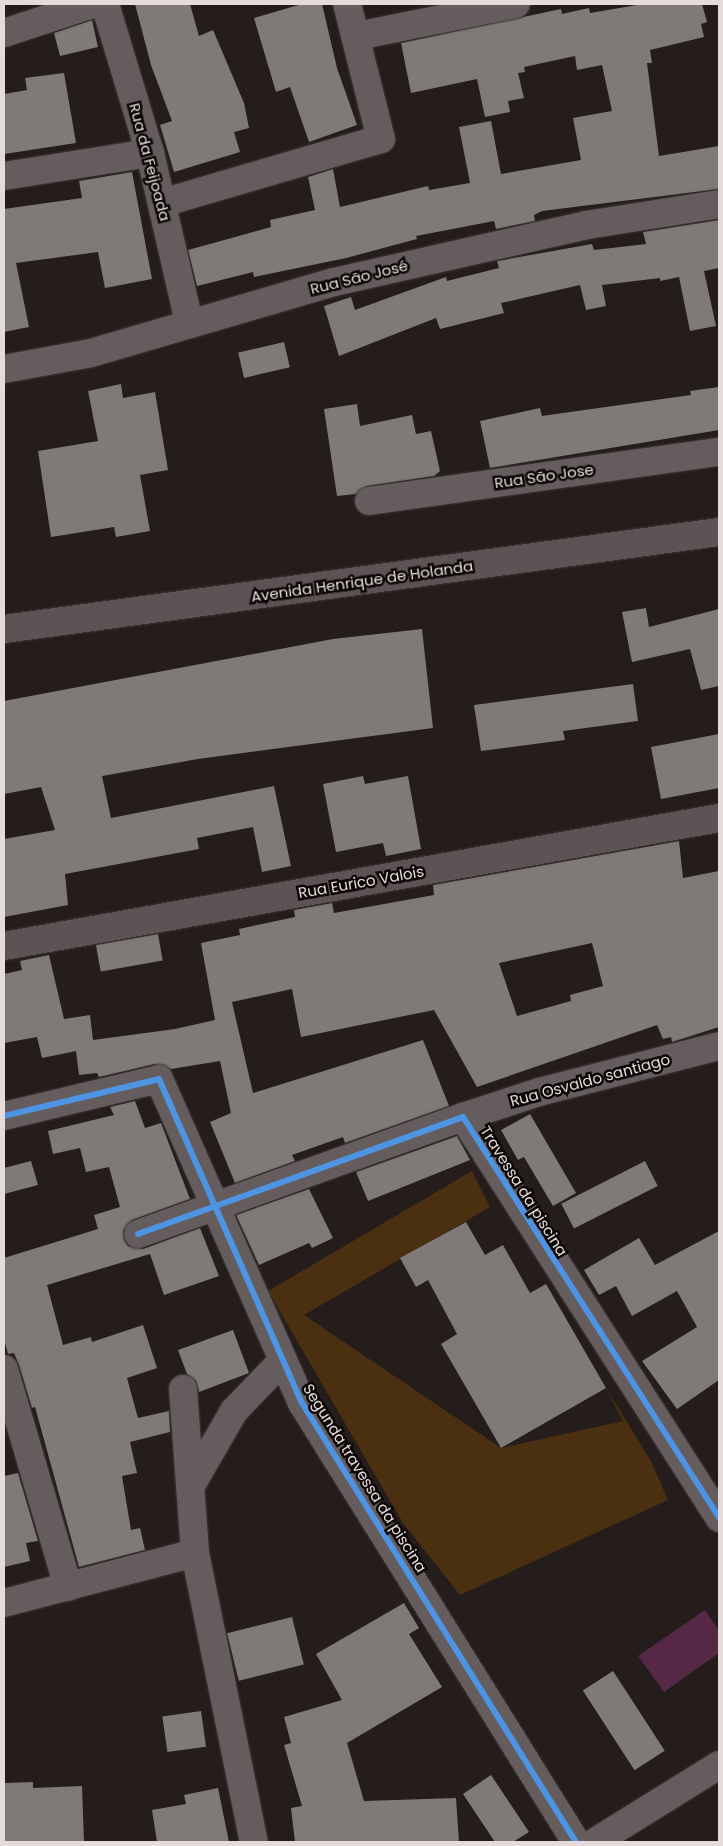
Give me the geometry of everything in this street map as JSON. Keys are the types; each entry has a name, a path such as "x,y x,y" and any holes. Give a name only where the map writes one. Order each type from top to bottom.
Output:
{"main road":[{"name":"Avenida Henrique de Holanda","path":"4,628 719,532"},
{"name":"Rua Eurico Valois","path":"4,946 719,818"}],"street":[{"path":"4,33 92,4"},
{"name":"Rua da Feijoada","path":"104,4 150,153 188,322"},
{"path":"162,203 380,139 357,36 347,4"},
{"path":"357,36 516,4"},
{"path":"4,176 150,153"},
{"name":"Rua São José","path":"4,369 91,353 188,322 334,282 577,227 719,204"},
{"name":"Rua São Jose","path":"369,501 719,452"},
{"name":"Rua Osvaldo santiago","path":"463,1117 539,1092 719,1046"},
{"name":"Segunda travessa da piscina","path":"4,1116 159,1079 281,1362 368,1512 576,1842"},
{"name":"Travessa da piscina","path":"138,1234 212,1204 463,1117 719,1518"},
{"path":"193,1482 234,1412 281,1362"},
{"path":"4,1369 15,1444 68,1587"},
{"path":"183,1389 193,1482 195,1554 254,1842"},
{"path":"4,1603 195,1554"},
{"path":"595,1842 719,1765"}],"shaded area":[{"path":"472,1171 490,1207 304,1315 501,1448 623,1421 606,1388 651,1461 668,1500 460,1595 403,1523 268,1291"},
{"path":"705,1610 719,1631 719,1653 664,1692 638,1656"}],"building":[{"path":"135,4 190,4 199,36 213,30 244,103 249,128 234,132 240,152 174,172 160,125 172,121 151,65"},
{"path":"302,4 322,4 337,68 357,125 309,142 290,87 276,92 254,18"},
{"path":"643,4 702,4 707,22 701,24 704,37 650,50 652,63 647,63 659,156 719,146 719,189 542,211 534,215 535,221 496,229 494,221 416,236 417,239 346,258 254,277 253,272 197,286 188,250 271,227 270,220 315,210 308,177 333,169 340,207 428,186 429,190 470,183 459,127 491,121 501,174 581,160 573,118 612,111 602,65 577,70 575,56 524,67 525,72 518,73 524,98 508,101 510,112 485,117 477,79 411,93 401,43 561,9 562,14 589,8 590,13"},
{"path":"92,20 98,47 60,56 54,33"},
{"path":"64,73 76,143 4,154 4,94 27,90 25,78"},
{"path":"132,172 152,279 105,288 98,252 16,263 29,327 4,332 4,209 82,198 79,181"},
{"path":"719,220 719,268 704,271 716,326 690,331 679,277 660,281 660,278 602,285 606,306 586,310 580,285 501,303 504,313 440,329 436,318 339,356 324,306 351,297 355,310 446,277 447,281 499,268 497,261 592,244 594,250 646,244 643,232"},
{"path":"284,342 290,367 244,378 238,353"},
{"path":"121,384 123,398 155,392 168,470 140,475 150,531 116,537 114,527 51,537 38,451 98,441 88,391"},
{"path":"719,387 719,430 490,468 480,421 540,408 542,416 691,395 690,391"},
{"path":"357,404 360,426 412,415 416,434 431,431 440,471 434,476 367,486 356,494 337,496 324,409"},
{"path":"646,608 649,627 719,609 719,686 701,690 690,649 632,662 622,612"},
{"path":"422,629 433,728 198,759 102,776 111,818 274,786 291,866 262,872 253,827 197,838 199,849 65,874 68,905 4,917 4,839 55,830 41,787 4,794 4,701 333,639"},
{"path":"633,684 638,721 563,731 565,740 481,751 474,705"},
{"path":"719,734 719,788 661,799 651,747"},
{"path":"363,776 365,784 408,776 421,849 386,856 383,843 336,852 323,784"},
{"path":"679,841 683,878 719,871 719,1027 672,1042 671,1037 663,1039 657,1025 477,1087 434,1010 301,1037 292,989 232,1002 253,1093 423,1040 449,1106 345,1143 343,1137 292,1155 295,1161 235,1183 210,1122 231,1113 220,1061 171,1069 155,1064 99,1077 97,1073 79,1075 76,1051 42,1058 37,1037 4,1043 4,974 22,970 20,961 49,955 64,1019 90,1015 93,1040 175,1029 215,1020 201,943 240,935 239,929 295,917 294,910 332,903 334,913 434,895 433,885","holes":["592,943 603,986 570,995 571,1001 517,1016 499,963"]},
{"path":"158,934 163,961 101,972 96,945"},
{"path":"135,1101 145,1128 161,1123 190,1199 132,1220 123,1231 124,1240 128,1246 143,1249 200,1228 219,1276 164,1295 150,1254 47,1285 63,1345 91,1337 92,1342 143,1325 157,1368 127,1378 138,1418 169,1411 170,1432 130,1442 137,1473 122,1476 131,1530 140,1528 145,1550 79,1567 35,1407 32,1408 14,1353 8,1354 4,1339 4,1258 98,1229 94,1215 120,1207 109,1167 86,1172 80,1148 53,1154 48,1131 114,1115 110,1107"},
{"path":"530,1114 576,1193 553,1206 524,1157 518,1160 501,1130"},
{"path":"457,1136 470,1160 368,1201 356,1172"},
{"path":"31,1161 38,1185 4,1194 4,1168"},
{"path":"645,1161 658,1186 574,1229 561,1204"},
{"path":"309,1189 333,1238 312,1248 309,1243 259,1265 236,1215"},
{"path":"466,1222 485,1255 503,1245 530,1293 546,1284 606,1388 501,1448 441,1344 457,1334 428,1280 416,1287 400,1258"},
{"path":"719,1231 719,1380 677,1409 642,1361 697,1327 677,1291 632,1316 616,1286 599,1295 584,1270 639,1238 655,1265"},
{"path":"233,1330 249,1373 199,1392 196,1381 187,1374 178,1350"},
{"path":"18,1473 38,1541 26,1543 30,1561 4,1567 4,1476"},
{"path":"404,1603 419,1628 409,1634 442,1687 347,1743 364,1801 456,1798 459,1842 295,1842 291,1808 302,1806 284,1745 291,1743 284,1717 342,1700 316,1654"},
{"path":"292,1617 304,1665 239,1681 227,1633"},
{"path":"613,1671 665,1751 635,1770 583,1691"},
{"path":"201,1711 206,1747 167,1752 162,1716"},
{"path":"491,1775 529,1832 513,1842 495,1842 463,1794"},
{"path":"33,1782 33,1788 82,1786 84,1842 4,1842 4,1783"},
{"path":"218,1788 229,1842 157,1842 152,1810 186,1804 184,1795"}],"cycle path":[{"path":"4,1116 159,1079 302,1403 576,1842"},
{"path":"138,1234 463,1117 719,1518"}]}
